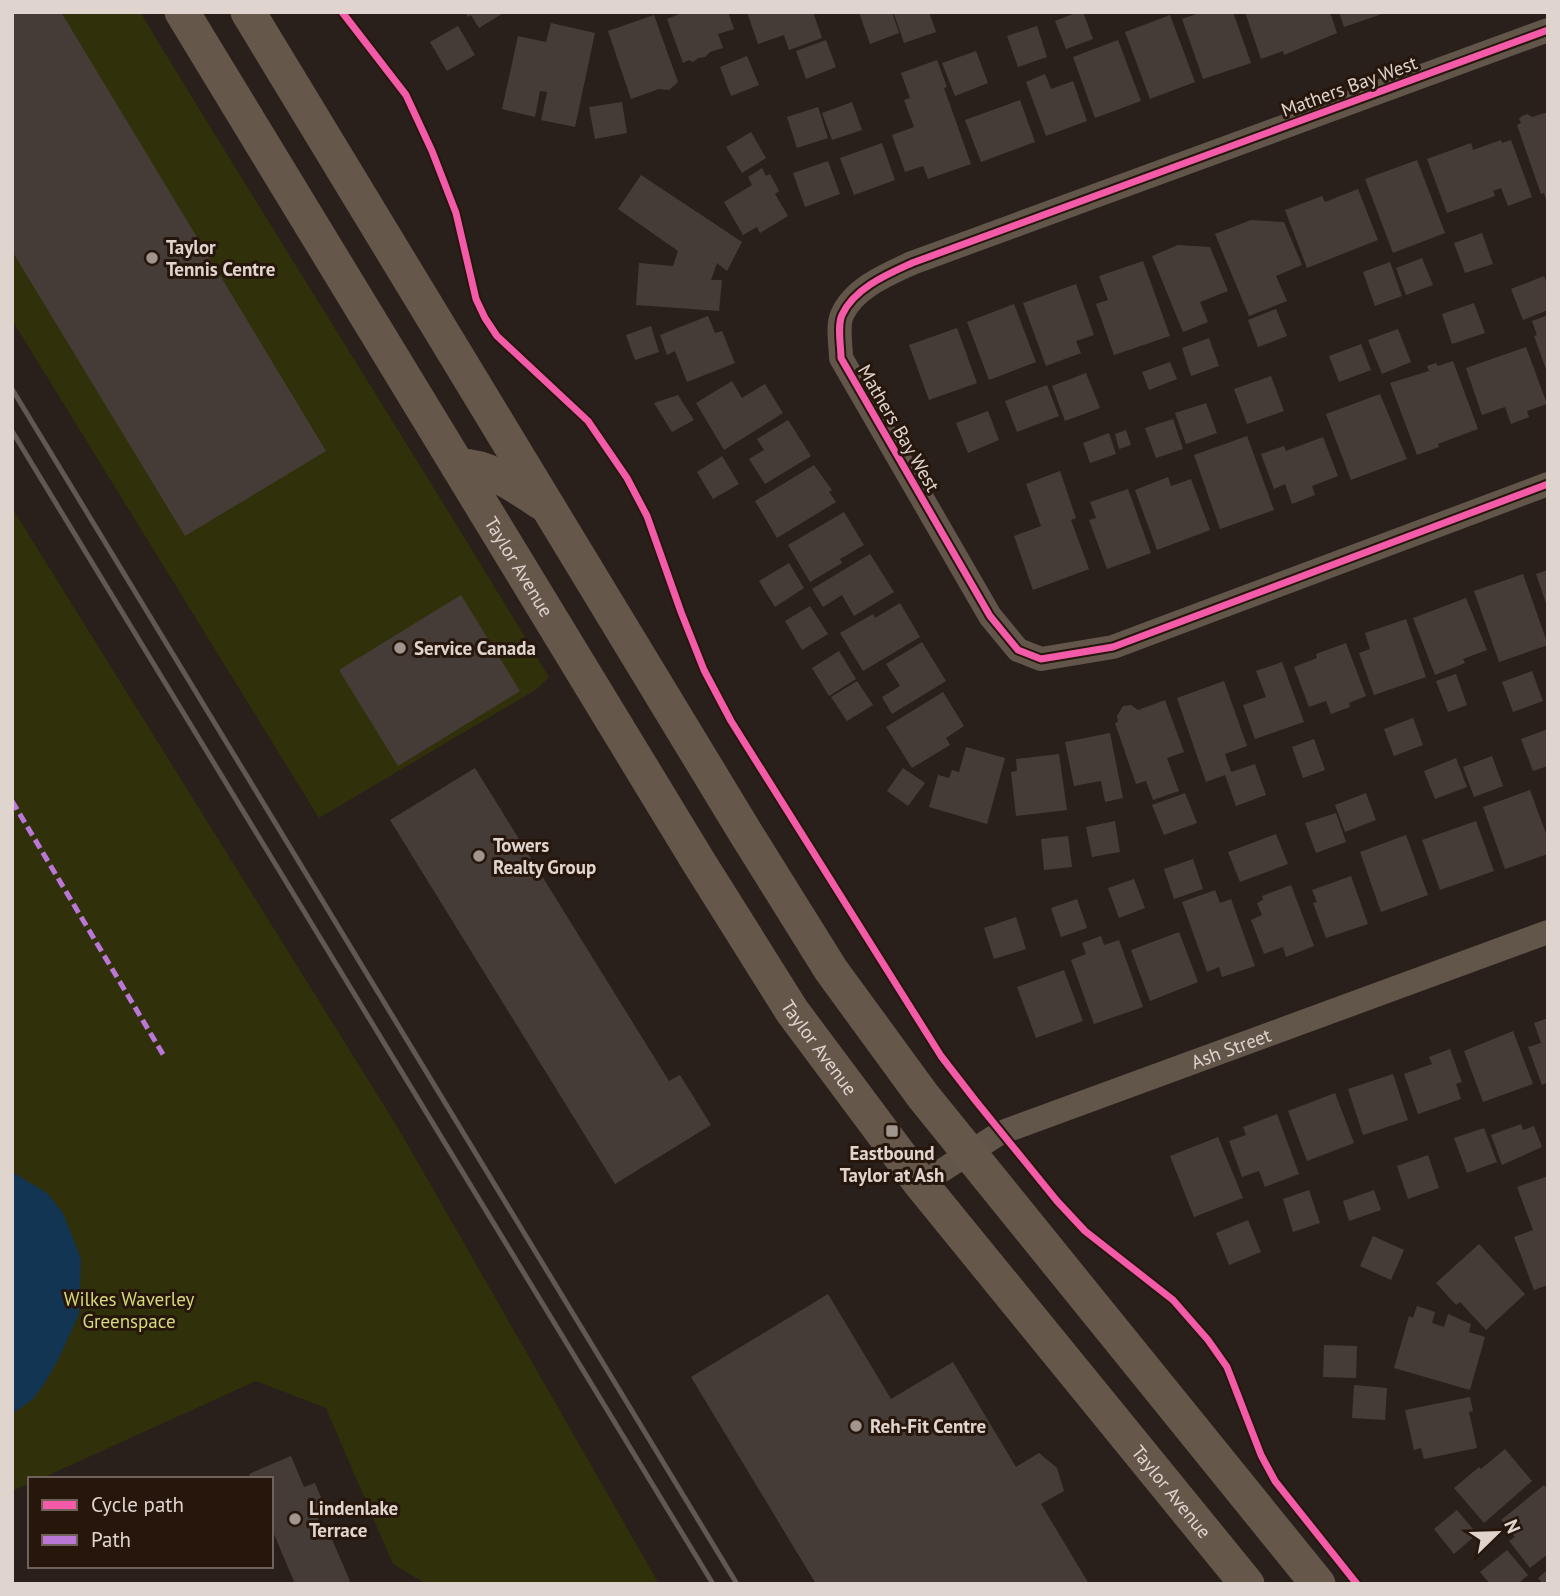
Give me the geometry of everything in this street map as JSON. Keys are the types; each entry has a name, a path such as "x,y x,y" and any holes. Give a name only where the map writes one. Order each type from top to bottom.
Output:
{"main road":[{"name":"Taylor Avenue","path":"182,12 792,1011 921,1184 1247,1584"},
{"path":"248,12 831,970 901,1067 1318,1584"},
{"path":"458,466 472,466 498,476 547,507"}],"street":[{"name":"Mathers Bay West","path":"1548,30 912,263 876,280 855,298 841,316 841,358 990,616 1018,650 1041,659 1112,647 1548,484"},
{"name":"Ash Street","path":"921,1184 1000,1133 1548,932"}],"green space":[{"name":"Taylor Tennis Centre","path":"12,12 140,12 549,677 537,689 319,818 12,320"},
{"name":"Wilkes Waverley Greenspace","path":"12,508 398,1128 659,1584 426,1584 393,1564 326,1408 256,1381 44,1477 28,1477 28,1484 12,1491"}],"water":[{"path":"12,1172 47,1193 63,1213 81,1259 79,1314 46,1381 33,1399 12,1414"}],"building":[{"path":"12,12 61,12 326,451 185,536 12,251"},
{"path":"465,12 505,12 479,28 471,15 468,17"},
{"path":"684,12 728,12 734,29 718,34 723,48 693,62 689,60 683,63 667,19"},
{"path":"747,12 813,12 822,38 789,50 784,35 758,44"},
{"path":"859,12 892,12 899,33 870,44"},
{"path":"929,12 936,32 904,43 894,14"},
{"path":"1083,12 1093,39 1066,49 1055,21"},
{"path":"1202,12 1233,12 1251,63 1203,79 1182,19"},
{"path":"1245,12 1330,12 1337,33 1284,55 1283,51 1261,59"},
{"path":"1339,12 1385,12 1385,13 1344,27"},
{"path":"654,15 678,82 669,90 659,89 631,99 608,31"},
{"path":"1170,15 1195,82 1150,99 1125,32"},
{"path":"551,23 595,33 575,127 541,120 547,92 540,91 535,117 502,109 518,36 546,42"},
{"path":"458,26 475,55 447,71 430,42"},
{"path":"1037,26 1047,57 1018,67 1007,36"},
{"path":"826,40 836,67 806,79 796,51"},
{"path":"1118,40 1141,101 1095,118 1073,57"},
{"path":"976,51 988,83 955,96 942,63"},
{"path":"747,56 759,85 731,96 720,67"},
{"path":"937,60 971,164 928,179 923,166 905,172 892,135 914,127 904,100 910,98 901,73"},
{"path":"1045,74 1051,89 1073,81 1087,121 1046,136 1026,82"},
{"path":"1020,100 1035,142 981,162 965,120"},
{"path":"622,102 627,133 595,139 589,107"},
{"path":"852,102 862,130 832,140 822,113"},
{"path":"818,107 828,138 797,148 787,117"},
{"path":"1548,112 1547,203 1544,193 1541,194 1517,125 1521,123 1519,119 1522,116 1527,114 1532,117"},
{"path":"751,132 766,158 742,173 726,147"},
{"path":"1501,140 1502,143 1511,140 1532,197 1508,206 1501,188 1493,191 1495,196 1447,213 1427,159 1471,143 1473,150"},
{"path":"882,143 895,180 854,195 840,158"},
{"path":"1417,160 1445,233 1393,253 1365,179"},
{"path":"828,161 840,194 805,207 793,173"},
{"path":"762,168 766,176 770,174 779,191 775,194 788,216 760,233 757,227 743,235 724,202 752,185 748,177"},
{"path":"641,175 742,242 727,271 717,263 711,280 722,280 719,311 636,305 639,263 673,266 678,251 618,209"},
{"path":"1358,189 1378,240 1307,268 1285,210 1322,196 1325,202"},
{"path":"1251,220 1284,222 1302,265 1276,276 1287,301 1249,316 1215,234"},
{"path":"1482,233 1493,264 1465,273 1454,243"},
{"path":"1178,245 1210,247 1228,291 1200,302 1208,322 1183,332 1152,256"},
{"path":"1422,258 1433,285 1406,295 1396,268"},
{"path":"1143,261 1170,336 1114,355 1096,304 1108,300 1099,276"},
{"path":"1390,262 1402,296 1375,306 1363,272"},
{"path":"1544,276 1548,286 1548,310 1523,320 1511,289"},
{"path":"1076,284 1094,335 1076,341 1081,353 1046,366 1023,303"},
{"path":"1474,303 1485,333 1452,344 1442,314"},
{"path":"1014,304 1036,362 989,380 967,322"},
{"path":"1276,309 1287,336 1258,347 1248,320"},
{"path":"1548,315 1547,372 1534,336 1537,335 1532,321"},
{"path":"708,316 715,333 722,331 735,363 687,382 675,351 667,355 660,335"},
{"path":"651,326 659,352 635,360 626,335"},
{"path":"957,328 977,383 929,400 909,345"},
{"path":"1398,329 1411,362 1382,374 1368,340"},
{"path":"1209,338 1219,366 1191,376 1182,348"},
{"path":"1361,344 1371,370 1339,382 1329,356"},
{"path":"1526,347 1547,404 1527,411 1529,417 1511,424 1505,407 1482,415 1466,368"},
{"path":"1453,361 1478,429 1417,455 1390,383 1429,371 1427,366"},
{"path":"1170,362 1177,379 1149,390 1142,372"},
{"path":"1086,373 1100,408 1065,421 1052,386"},
{"path":"1271,376 1284,411 1247,424 1234,389"},
{"path":"732,381 742,398 765,384 783,413 724,450 696,403"},
{"path":"1047,385 1059,416 1017,432 1005,401"},
{"path":"1380,394 1407,459 1351,480 1326,414"},
{"path":"678,395 694,420 672,432 654,403"},
{"path":"1206,403 1217,433 1186,444 1175,413"},
{"path":"988,411 999,440 968,453 956,423"},
{"path":"1173,419 1183,449 1156,458 1145,428"},
{"path":"788,420 811,456 765,484 749,459 764,450 757,439"},
{"path":"1126,430 1131,445 1119,449 1115,434"},
{"path":"1109,433 1116,454 1090,463 1083,443"},
{"path":"1247,436 1274,510 1220,529 1194,455"},
{"path":"1323,437 1338,476 1312,486 1315,495 1292,504 1285,484 1274,489 1261,454 1284,446 1286,451"},
{"path":"722,456 739,484 713,499 697,472"},
{"path":"814,465 832,490 829,492 836,502 777,538 755,501"},
{"path":"1060,471 1076,518 1071,520 1089,569 1033,590 1014,536 1041,526 1026,484"},
{"path":"1168,477 1171,486 1191,479 1210,530 1157,550 1135,490"},
{"path":"1128,489 1151,553 1107,569 1089,520 1096,518 1090,502"},
{"path":"844,512 864,545 840,559 842,563 810,582 788,545"},
{"path":"870,554 894,592 854,616 842,595 823,607 812,589"},
{"path":"789,563 804,588 775,607 759,581"},
{"path":"1548,570 1548,606 1547,606 1536,574"},
{"path":"1523,574 1548,645 1499,662 1474,591"},
{"path":"461,595 520,691 398,766 339,670"},
{"path":"1466,598 1487,650 1463,659 1465,663 1435,675 1413,618"},
{"path":"900,603 920,637 863,671 840,633 873,614 875,618"},
{"path":"810,606 828,634 802,650 785,621"},
{"path":"1406,619 1426,677 1374,695 1359,653 1370,649 1365,633"},
{"path":"922,642 946,681 892,714 882,697 900,686 886,664"},
{"path":"1346,643 1366,696 1349,703 1350,707 1331,714 1326,701 1309,707 1294,667 1317,658 1316,654"},
{"path":"839,651 856,679 829,696 812,668"},
{"path":"1282,662 1304,722 1255,739 1243,705 1266,697 1256,671"},
{"path":"1532,671 1543,701 1513,712 1502,682"},
{"path":"1456,674 1467,705 1448,712 1436,681"},
{"path":"857,681 873,705 847,721 831,697"},
{"path":"1224,681 1247,746 1225,754 1231,772 1255,764 1266,795 1236,806 1225,775 1206,782 1177,698"},
{"path":"943,692 964,726 946,738 950,745 912,768 886,727"},
{"path":"1165,700 1184,752 1167,758 1179,791 1153,800 1146,781 1136,784 1115,723 1118,722 1117,716 1123,706 1131,705 1138,710"},
{"path":"1413,718 1423,745 1394,756 1384,729"},
{"path":"1548,729 1548,766 1533,771 1521,739"},
{"path":"1110,733 1123,798 1105,802 1101,781 1074,786 1065,742"},
{"path":"1314,739 1325,770 1303,778 1292,747"},
{"path":"966,747 1005,758 987,824 929,807 938,775 949,778 952,770 959,772"},
{"path":"1059,754 1067,810 1016,816 1011,772 1017,771 1016,759"},
{"path":"1492,756 1503,786 1474,797 1463,767"},
{"path":"1456,758 1467,787 1435,799 1424,771"},
{"path":"475,768 669,1081 680,1075 711,1125 615,1184 390,820"},
{"path":"903,768 925,783 908,806 887,791"},
{"path":"1530,790 1548,839 1548,854 1505,869 1483,807"},
{"path":"1185,793 1197,823 1164,835 1152,805"},
{"path":"1366,793 1376,820 1345,832 1335,805"},
{"path":"1336,813 1346,842 1316,853 1305,823"},
{"path":"1115,821 1120,852 1092,857 1086,827"},
{"path":"1476,821 1494,871 1440,890 1422,840"},
{"path":"1276,834 1288,864 1240,882 1228,852"},
{"path":"1406,835 1428,895 1381,912 1360,852"},
{"path":"1068,836 1072,867 1044,870 1041,839"},
{"path":"1193,859 1203,889 1174,899 1164,869"},
{"path":"1351,876 1368,924 1326,938 1313,903 1317,902 1312,890"},
{"path":"1134,879 1145,908 1119,918 1108,888"},
{"path":"1291,885 1314,946 1286,957 1283,947 1264,954 1251,920 1262,915 1257,903 1263,900 1262,896"},
{"path":"1215,890 1220,903 1231,899 1255,966 1222,977 1219,967 1207,972 1182,902"},
{"path":"1077,899 1087,928 1061,937 1051,908"},
{"path":"1016,917 1026,949 994,959 984,928"},
{"path":"1179,932 1198,982 1150,1001 1131,950"},
{"path":"1101,936 1104,945 1119,940 1143,1007 1094,1024 1071,960 1086,954 1082,943"},
{"path":"1064,970 1083,1021 1036,1038 1017,987"},
{"path":"1548,1018 1548,1082 1542,1085 1528,1047 1541,1043 1534,1023"},
{"path":"1513,1031 1533,1084 1483,1102 1464,1051"},
{"path":"1450,1049 1462,1082 1456,1084 1461,1099 1418,1114 1404,1074 1432,1064 1429,1057"},
{"path":"1393,1074 1408,1120 1363,1135 1348,1089"},
{"path":"1335,1093 1354,1143 1307,1161 1288,1111"},
{"path":"1277,1114 1299,1174 1265,1187 1259,1171 1242,1177 1229,1141 1246,1135 1243,1127"},
{"path":"1521,1124 1523,1130 1534,1126 1542,1147 1502,1165 1491,1135"},
{"path":"1484,1128 1497,1162 1467,1173 1454,1138"},
{"path":"1218,1137 1243,1198 1194,1217 1170,1156"},
{"path":"1428,1155 1439,1188 1408,1199 1397,1166"},
{"path":"1548,1176 1548,1285 1534,1290 1514,1237 1533,1230 1517,1187"},
{"path":"1309,1190 1320,1223 1293,1232 1283,1199"},
{"path":"1374,1190 1381,1210 1349,1221 1343,1201"},
{"path":"1248,1220 1261,1252 1229,1265 1216,1233"},
{"path":"1373,1236 1404,1250 1391,1280 1360,1266"},
{"path":"1479,1244 1525,1294 1486,1330 1460,1302 1456,1305 1436,1283"},
{"name":"Reh-Fit Centre","path":"828,1294 891,1399 953,1362 1016,1467 1039,1453 1057,1468 1064,1491 1041,1504 1089,1584 816,1584 691,1377"},
{"path":"1417,1306 1435,1312 1432,1323 1444,1327 1448,1314 1471,1324 1469,1332 1485,1337 1470,1390 1394,1368 1409,1316 1413,1318"},
{"path":"1324,1345 1357,1346 1356,1378 1323,1377"},
{"path":"1354,1385 1387,1388 1385,1420 1352,1418"},
{"path":"1470,1397 1473,1411 1469,1412 1477,1448 1424,1459 1421,1448 1414,1450 1405,1410"},
{"path":"1505,1449 1532,1481 1484,1523 1454,1488"},
{"name":"Lindenlake Terrace","path":"291,1456 304,1487 315,1483 325,1507 315,1511 326,1537 330,1535 350,1581 346,1584 295,1584 273,1532 273,1477 250,1477 249,1474"},
{"path":"1544,1485 1548,1490 1548,1554 1530,1568 1509,1541 1515,1537 1501,1520"},
{"path":"1457,1510 1477,1534 1454,1554 1434,1529"},
{"path":"1507,1550 1528,1575 1518,1584 1490,1584 1480,1572"},
{"path":"1548,1569 1548,1584 1543,1584 1538,1578"}],"railway":[{"path":"12,389 737,1584"},
{"path":"12,431 713,1584"}],"marked path":[{"path":"12,801 164,1056"}],"cycle path":[{"path":"342,12 406,95 456,213 476,299 485,318 497,336 588,421 627,478 647,516 704,670 731,721 941,1056 1057,1201 1085,1231 1173,1300 1208,1340 1227,1367 1261,1455 1275,1481 1357,1584"},
{"path":"1548,30 912,263 873,283 855,297 842,315 839,330 841,358 990,616 1018,650 1041,659 1113,647 1548,484"}],"place":[{"name":"Taylor Tennis Centre","path":"152,258"},
{"name":"Service Canada","path":"400,648"},
{"name":"Towers Realty Group","path":"479,856"},
{"name":"Eastbound Taylor at Ash","path":"892,1131"},
{"name":"Reh-Fit Centre","path":"856,1426"},
{"name":"Lindenlake Terrace","path":"295,1519"}]}
